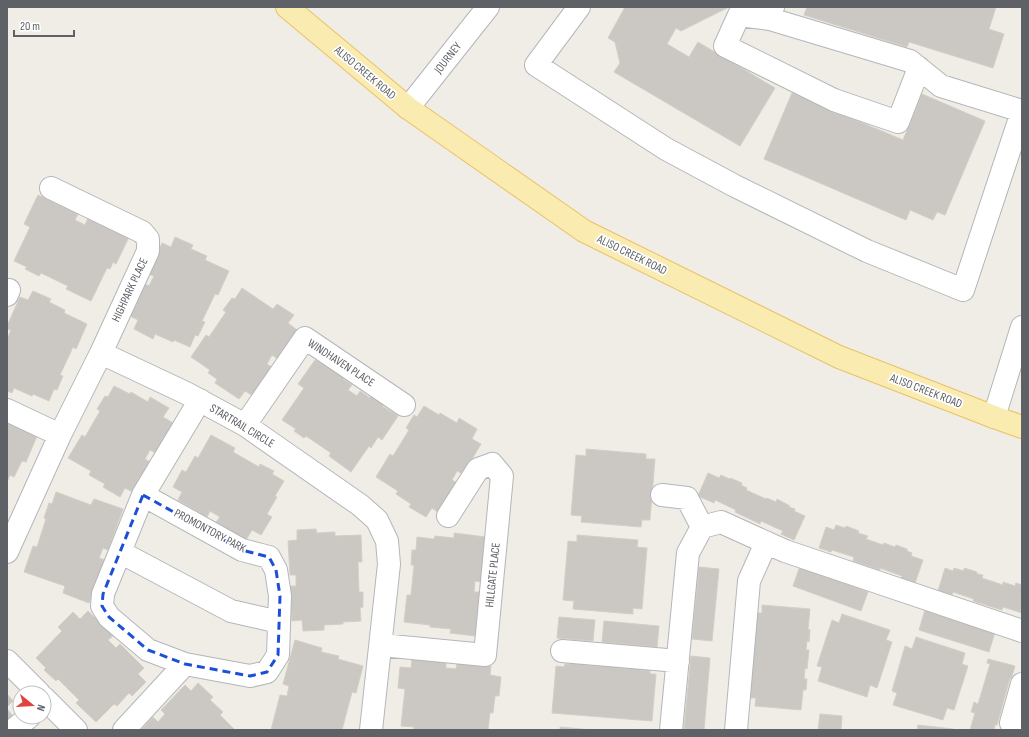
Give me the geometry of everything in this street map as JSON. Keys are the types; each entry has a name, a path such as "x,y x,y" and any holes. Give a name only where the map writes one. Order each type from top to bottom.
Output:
{"main road":[{"name":"ALISO CREEK ROAD","path":"286,7 408,108 584,231 839,357 994,417 1022,426"}],"street":[{"name":"JOURNEY","path":"408,108 488,7"},
{"path":"579,7 536,65 666,149 735,186 867,251 963,290 1016,150 1022,111 941,86 919,68 910,61 771,13 739,15 725,46 834,100 898,122 919,68"},
{"name":"HIGHPARK PLACE","path":"51,188 142,232 148,239 148,251 101,353"},
{"path":"994,417 1022,327"},
{"name":"WINDHAVEN PLACE","path":"245,425 305,338 404,405"},
{"path":"7,552 60,435 101,353"},
{"name":"STARTRAIL CIRCLE","path":"101,353 200,400 245,425 360,505 377,520 387,541 389,564 371,730"},
{"name":"PROMONTORY PARK","path":"143,495 242,550 268,557 276,570 280,596 280,622 278,655 267,672 250,676 185,664 148,650 109,617 102,606 103,594 143,495 200,400"},
{"path":"7,410 60,435"},
{"name":"HILLGATE PLACE","path":"381,645 485,655 502,476 492,464 478,469 448,516"},
{"path":"662,495 687,498 702,527"},
{"path":"671,730 688,553 702,527 721,522 785,551 1022,631"},
{"path":"736,730 749,581 766,543"},
{"path":"120,552 232,611 280,622"},
{"path":"562,651 678,661"},
{"path":"7,661 30,685"},
{"path":"124,730 185,664"},
{"path":"1014,726 1022,684"},
{"path":"52,707 76,730"}],"highlighted area":[{"path":"143,495 242,550 269,557 276,570 280,596 278,655 267,672 250,676 185,664 148,650 109,617 102,606 103,594"}],"building":[{"path":"625,7 729,7 681,31 676,28 667,44 689,57 698,42 775,88 740,146 614,72 620,63 615,42 608,38"},
{"path":"807,7 996,7 989,29 1004,34 993,68 909,42 907,47 804,15"},
{"path":"792,93 903,140 922,94 985,121 945,215 937,212 933,220 910,210 906,220 764,159"},
{"path":"38,195 78,214 75,220 85,225 88,218 129,237 116,264 113,262 110,269 107,268 91,301 66,289 68,286 41,273 39,276 25,269 27,267 14,261 30,227 24,224"},
{"path":"175,237 193,245 191,249 207,256 205,260 229,271 218,295 215,294 202,321 205,322 198,336 195,335 190,347 174,340 173,342 155,334 153,339 134,329 138,320 128,315 143,283 149,286 154,276 148,274 162,243 171,247"},
{"path":"242,288 273,309 277,304 294,315 288,323 297,330 278,359 272,355 267,364 272,367 253,396 245,391 239,399 215,383 217,379 208,373 210,370 191,357 206,335 209,337 226,312 223,310 232,298 235,299"},
{"path":"33,291 51,299 49,302 65,310 64,313 87,324 76,349 73,347 60,375 63,376 57,390 54,389 49,401 33,394 32,396 14,388 12,393 7,391 7,340 11,330 7,329 7,326 20,297 28,300"},
{"path":"315,360 344,377 343,379 352,385 348,390 357,396 360,391 370,398 372,396 384,404 382,406 398,416 382,440 378,437 371,448 369,446 351,472 329,456 331,453 306,436 304,438 294,431 296,429 282,420 304,388 298,384"},
{"path":"114,386 130,394 131,392 148,402 150,397 169,408 163,417 173,423 156,453 150,450 145,459 150,462 133,492 125,488 120,497 103,487 105,484 89,475 91,471 68,458 82,435 85,437 100,411 97,409 105,396 108,397"},
{"path":"424,406 457,423 459,418 477,429 472,439 481,444 463,474 457,471 452,480 457,483 439,513 432,508 426,517 409,507 411,504 396,494 398,491 376,477 390,454 393,456 409,430 406,428 414,415 417,417"},
{"path":"7,422 37,436 26,462 22,461 14,477 10,475 7,482"},
{"path":"211,435 235,448 233,452 259,467 260,464 274,471 272,474 284,481 267,514 272,517 261,535 252,530 246,540 216,522 220,517 210,511 207,517 178,500 182,492 173,487 182,470 186,472 195,456 198,458"},
{"path":"586,449 646,454 646,459 655,459 650,520 642,520 641,527 581,522 582,516 571,515 576,455 586,456"},
{"path":"708,473 719,478 721,475 742,483 741,485 747,488 746,490 776,502 777,499 795,509 794,511 805,516 794,540 781,534 783,531 761,521 760,524 715,500 714,503 698,496"},
{"path":"56,492 91,505 94,499 123,509 108,550 103,548 99,558 105,560 89,603 63,593 65,586 24,572 33,546 37,547 46,519 44,518 49,503 52,504"},
{"path":"836,525 845,528 846,526 859,531 858,533 868,536 866,539 883,545 884,543 895,547 896,545 907,549 907,551 912,553 911,556 923,560 915,583 901,579 902,576 880,568 880,570 853,561 854,557 832,550 831,552 819,548 826,527 834,530"},
{"path":"316,529 317,533 335,532 335,536 361,535 362,562 358,562 359,592 363,592 363,607 360,608 361,621 324,625 324,630 303,631 302,620 292,621 290,586 296,586 296,575 290,575 288,541 297,540 297,530"},
{"path":"454,533 486,537 481,582 475,581 474,592 480,592 475,636 450,633 451,629 404,622 407,595 411,595 414,565 411,565 412,550 416,550 417,537 434,539 435,536 454,538"},
{"path":"577,535 638,540 637,547 647,548 642,609 633,608 633,614 573,609 574,601 563,600 568,541 577,542"},
{"path":"800,566 868,592 861,611 793,586"},
{"path":"699,567 719,569 712,641 692,639"},
{"path":"945,568 953,571 954,568 964,571 964,568 983,575 982,578 1003,585 1003,582 1015,586 1016,583 1022,585 1022,613 1003,607 1002,610 973,601 974,599 953,592 952,595 938,591"},
{"path":"762,605 810,609 808,629 810,630 809,642 807,641 806,650 809,650 807,669 805,668 804,679 807,679 806,690 803,690 801,710 755,706 756,698 749,698 756,613 762,613"},
{"path":"925,610 995,632 989,652 919,630"},
{"path":"88,611 113,636 108,640 116,648 120,644 144,668 138,674 146,682 132,696 129,693 117,706 114,704 96,722 76,703 79,700 58,679 56,681 44,670 46,668 36,658 62,631 58,627 73,612 80,619"},
{"path":"842,614 890,630 886,640 892,642 877,688 870,685 867,697 818,681 822,667 817,666 832,620 839,623"},
{"path":"559,617 595,620 593,641 557,638"},
{"path":"604,621 659,626 657,647 602,642"},
{"path":"916,637 965,653 962,664 968,666 954,710 947,708 943,720 893,705 897,693 892,691 905,646 912,649"},
{"path":"295,640 322,648 321,652 339,656 338,659 363,666 356,693 352,692 342,730 271,730 280,695 287,696 289,686 283,684"},
{"path":"691,656 710,658 704,730 684,729"},
{"path":"412,658 446,661 446,668 456,669 457,663 491,666 490,675 501,677 499,696 495,696 493,713 490,713 488,730 414,730 414,727 401,726 405,689 398,688 400,667 411,668"},
{"path":"988,659 1015,666 1011,679 1010,678 997,725 995,725 994,730 970,730 975,713 971,712 974,702 978,704 990,664 987,663"},
{"path":"573,662 596,666 596,663 619,665 618,668 627,669 628,666 640,667 640,670 650,671 650,674 656,674 652,721 552,713 556,666 564,667 565,664 573,664"},
{"path":"198,683 213,697 210,700 223,712 220,715 235,730 141,730 153,717 158,722 165,714 161,710 185,685 191,691"},
{"path":"7,694 12,702 7,707"},
{"path":"7,709 12,717 7,722"},
{"path":"820,714 842,716 841,730 818,730"},
{"path":"918,725 953,729 917,730"},
{"path":"560,727 592,730 560,730"}]}
